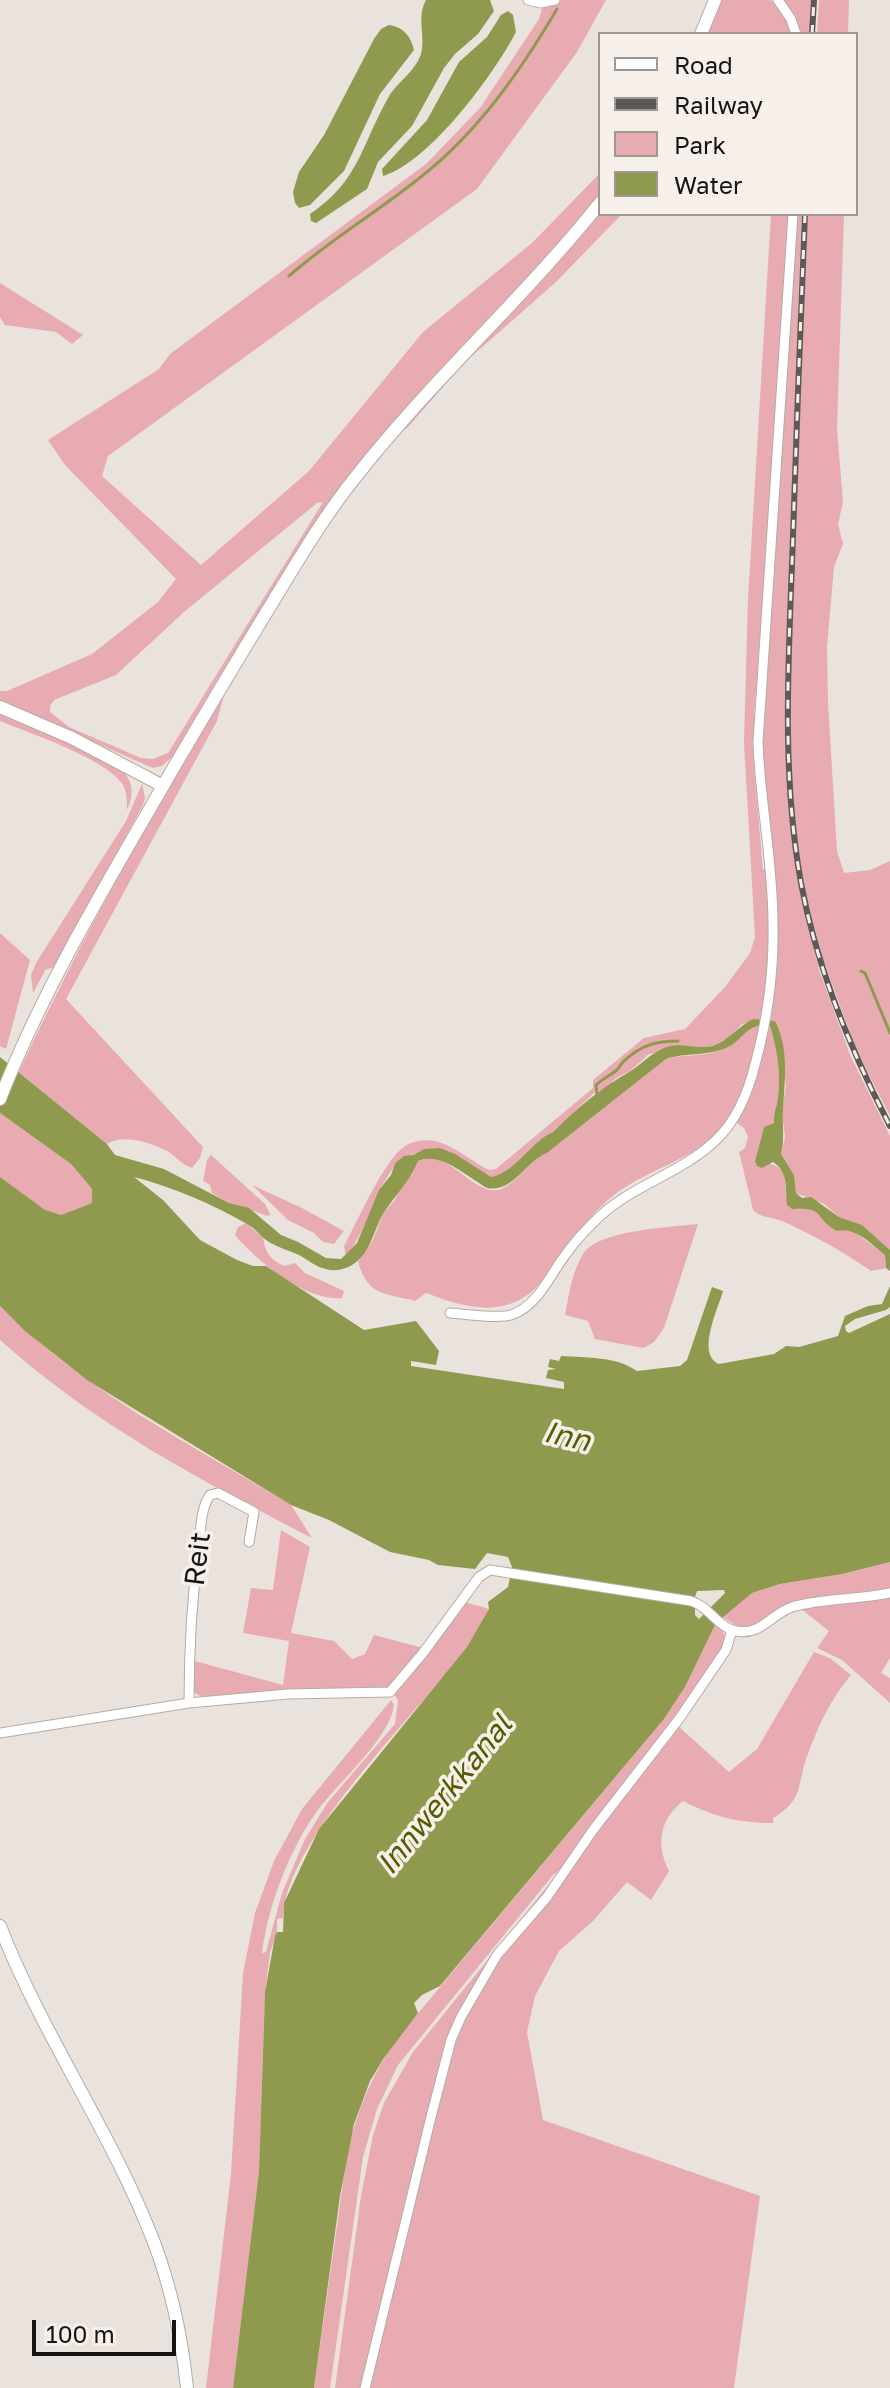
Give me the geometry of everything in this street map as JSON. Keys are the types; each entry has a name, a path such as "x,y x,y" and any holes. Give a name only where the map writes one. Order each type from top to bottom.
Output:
{"street":[{"path":"528,0 541,3 555,0"},
{"path":"702,32 715,0"},
{"path":"778,0 795,32"},
{"path":"0,1099 51,986 163,786 272,603 355,477 429,389 545,267 598,205"},
{"path":"450,1313 504,1316 527,1307 564,1257 605,1211 677,1169 717,1140 732,1121 745,1095 767,1013 773,921 759,786 759,692 793,216"},
{"path":"0,707 72,738 163,786"},
{"name":"Reit","path":"189,1703 189,1641 194,1586 204,1508 210,1495 218,1493 254,1512 249,1542"},
{"path":"0,1733 189,1703 288,1694 390,1692 482,1573 490,1570 691,1601 700,1604 732,1630 746,1632 759,1628 793,1607 890,1593"},
{"path":"365,2388 427,2131 451,2040 461,2017 497,1955 547,1897 593,1830 679,1719 726,1650 732,1630"},
{"path":"0,1926 32,2002 150,2232 170,2292 187,2388"}],"green space":[{"path":"562,0 606,0 577,52 477,189 108,456 102,476 201,565 309,471 423,332 532,243 598,175 598,199 577,225 440,370 354,470 217,680 172,757 162,766 153,768 0,701 0,691 7,691 92,654 158,602 176,579 65,465 48,440 159,369 170,354 426,164 480,108 539,19 542,9","holes":["323,502 168,753 153,759 141,758 69,727 50,712 50,706 54,700 116,675 184,612 317,503"]},
{"path":"721,0 771,0 792,32 708,32"},
{"path":"784,0 811,0 810,32 799,32"},
{"path":"819,0 849,0 848,32 817,32"},
{"path":"598,212 598,216 620,216 556,282 464,363 407,428 399,432"},
{"path":"771,216 791,216 754,717 754,766 763,870 772,861 761,752 797,216 802,216 798,308 804,306 808,216 844,216 837,429 843,502 838,524 843,544 834,567 827,647 828,703 837,851 844,873 870,870 890,861 890,1116 857,1052 825,965 818,967 851,1057 890,1136 890,1250 862,1225 839,1217 824,1204 796,1193 794,1175 781,1154 785,1137 782,1112 786,1086 777,1025 771,1020 775,988 766,989 761,1019 742,1024 730,1037 715,1045 697,1049 679,1046 664,1048 658,1053 649,1054 607,1088 594,1093 553,1132 500,1174 491,1177 424,1149 395,1163 346,1257 344,1246 372,1192 388,1164 405,1146 419,1141 435,1141 489,1170 496,1169 593,1088 593,1080 644,1038 685,1029 725,987 750,953 755,937 744,743 748,599"},
{"path":"0,283 83,335 72,344 56,332 5,325 0,317"},
{"path":"224,695 217,721 66,999 203,1147 200,1158 192,1168 168,1152 143,1142 128,1139 107,1144 19,1072 116,880"},
{"path":"0,711 121,769 132,788 127,810 123,785 114,775 85,756 0,721"},
{"path":"142,784 143,805 53,968 46,969 33,993 31,975 36,963 126,821"},
{"path":"0,933 30,960 6,1049 0,1046"},
{"path":"761,1024 744,1087 727,1122 702,1146 614,1195 591,1217 529,1294 504,1306 481,1308 426,1293 415,1301 386,1294 367,1281 358,1262 373,1240 383,1214 412,1175 418,1161 440,1160 487,1189 504,1188 666,1059 718,1051"},
{"path":"770,1025 778,1061 778,1098 774,1123 764,1127 755,1161 780,1169 785,1179 786,1196 798,1209 813,1209 853,1231 885,1255 886,1268 871,1271 816,1238 753,1210 739,1152 745,1148 748,1137 744,1128 736,1122 754,1085"},
{"path":"0,1113 71,1164 92,1189 92,1203 61,1215 45,1211 0,1177"},
{"path":"211,1155 265,1204 270,1214 268,1216 229,1203 212,1193 210,1185 203,1181"},
{"path":"252,1185 344,1231 334,1244 323,1242 314,1233 288,1220"},
{"path":"246,1223 263,1238 267,1252 275,1261 284,1266 295,1263 305,1273 344,1291 342,1298 313,1293 269,1267 235,1235 238,1227"},
{"path":"698,1224 664,1328 654,1342 643,1348 595,1339 588,1321 565,1315 576,1268 591,1246 636,1231"},
{"path":"0,1306 66,1364 102,1390 291,1505 312,1538 189,1472 73,1399 0,1340"},
{"path":"281,1530 310,1547 291,1633 334,1641 352,1659 365,1654 374,1635 423,1648 388,1689 202,1697 192,1691 191,1660 283,1685 289,1641 243,1633 251,1588 273,1590"},
{"path":"890,1562 890,1590 783,1606 750,1626 737,1626 721,1616 752,1593 780,1584"},
{"path":"890,1597 890,1658 881,1673 890,1678 890,1703 842,1660 817,1648 829,1631 801,1609"},
{"path":"465,1602 489,1609 475,1637 332,1812 307,1850 290,1886 283,1918 277,1919 265,1992 259,2171 233,2388 206,2388 231,2174 243,1973 255,1913 274,1861 302,1809 391,1700 394,1705 383,1732 324,1802 296,1846 274,1899 262,1953 266,1952 282,1893 305,1839 328,1802 395,1724 398,1701 394,1693"},
{"path":"716,1623 726,1637 723,1646 697,1683 690,1699 566,1866 553,1875 398,2065 377,2109 363,2157 330,2388 314,2388 347,2155 373,2078 399,2036 664,1719 685,1687"},
{"path":"814,1652 830,1658 851,1675 819,1726 790,1805 773,1818 773,1823 760,1823 726,1818 683,1801 669,1816 662,1833 662,1852 669,1871 651,1900 627,1882 593,1921 559,1951 535,1996 527,2032 543,2120 760,2196 734,2388 367,2388 451,2047 479,1986 677,1725 729,1772 757,1749"},
{"path":"561,1873 499,1950 463,2010 363,2388 335,2388 361,2196 373,2135 384,2103 413,2052"}],"water":[{"path":"426,0 490,0 494,11 478,34 444,68 412,126 378,162 367,189 316,223 311,221 310,214 339,189 349,175 388,98 418,60"},
{"path":"508,11 513,15 516,32 477,92 421,154 383,176 382,169 427,120 459,62 487,37 501,15"},
{"path":"389,25 406,33 414,50 380,94 344,171 310,205 299,208 293,192 299,172 324,135 374,39 381,29"},
{"path":"753,1019 775,1021 779,1031 785,1064 781,1154 794,1175 796,1193 802,1198 811,1197 839,1217 862,1225 890,1250 890,1271 886,1268 885,1255 863,1237 850,1231 837,1231 815,1211 792,1209 787,1205 784,1176 773,1162 762,1168 757,1166 755,1161 764,1127 774,1123 779,1079 770,1026 763,1025 751,1028 733,1044 720,1050 666,1059 504,1186 487,1188 436,1159 418,1161 381,1217 361,1258 341,1269 319,1267 270,1242 250,1226 220,1210 134,1177 163,1200 200,1240 237,1260 253,1266 266,1266 364,1330 416,1321 439,1351 436,1365 411,1361 411,1366 564,1389 564,1382 546,1378 548,1370 556,1369 548,1367 550,1359 559,1361 561,1356 600,1359 637,1371 680,1366 687,1360 712,1287 723,1291 709,1341 712,1359 719,1364 774,1354 786,1346 799,1347 838,1336 845,1316 868,1306 882,1304 890,1286 890,1307 855,1319 845,1326 849,1333 890,1314 890,1562 780,1584 752,1593 716,1623 685,1687 664,1719 440,1986 414,2003 418,2013 370,2081 354,2124 340,2196 314,2388 233,2388 259,2171 265,1992 275,1936 277,1932 283,1932 284,1903 319,1829 467,1647 489,1609 488,1602 508,1587 512,1567 508,1557 487,1553 475,1569 438,1565 429,1560 390,1552 329,1520 291,1505 87,1380 25,1331 0,1306 0,1177 45,1210 61,1215 92,1203 92,1189 71,1164 0,1113 0,1057 107,1144 115,1155 164,1169 229,1203 249,1208 281,1235 326,1258 341,1259 357,1243 379,1190 391,1175 395,1163 404,1156 424,1149 440,1148 491,1177 500,1174 590,1099 654,1053 675,1045 712,1046","holes":["724,1590 725,1593 699,1619 695,1615 697,1591"]}],"waterway":[{"path":"289,276 422,176 462,140 513,77 557,9"},
{"path":"861,971 865,973 890,1033"},
{"path":"597,1095 596,1085 637,1051 656,1043 678,1041"}],"railway":[{"path":"812,32 814,0"},
{"path":"805,216 788,684 791,803 801,883 816,946 848,1038 890,1126"}],"water label":[{"name":"Inn","path":"567,1437"},
{"name":"Innwerkkanal","path":"445,1795"}]}
